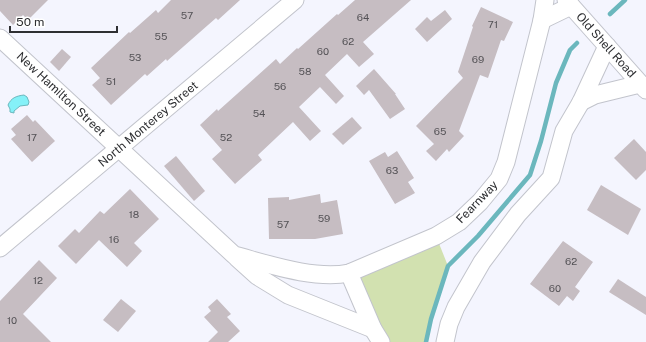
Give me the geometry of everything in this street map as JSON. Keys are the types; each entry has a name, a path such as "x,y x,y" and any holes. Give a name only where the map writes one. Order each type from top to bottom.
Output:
{"street":[{"name":"North Monterey Street","path":"0,248 295,0"},
{"name":"Fearnway","path":"234,255 270,265 317,275 338,275 348,273 436,236 459,222 480,202 499,179 506,162 542,20 545,0"},
{"path":"542,20 568,3"},
{"name":"Old Shell Road","path":"568,3 643,87"},
{"name":"New Hamilton Street","path":"0,38 210,232"},
{"path":"445,342 449,324 456,307 482,262 518,214 551,178 564,131 581,102 607,46"},
{"path":"581,102 595,95 643,87"},
{"name":"Fearnway","path":"210,232 257,276 288,295 377,336"},
{"name":"Fearnway","path":"348,273 377,336"}],"green space":[{"path":"436,236 448,266 431,319 426,342 381,342 349,273"}],"water":[{"path":"24,95 27,97 29,102 28,105 20,106 14,111 14,113 10,112 8,105 12,99"}],"building":[{"path":"0,0 48,0 28,20 23,15 13,25 0,11"},
{"path":"171,0 240,0 218,20 216,18 167,61 166,59 147,76 145,74 111,105 92,85 100,78 91,68 129,32 130,33 156,10 158,13"},
{"path":"355,0 411,0 363,42 374,54 359,67 347,54 325,75 344,96 336,104 320,87 299,107 321,131 310,141 293,122 258,155 262,160 235,184 212,159 222,150 200,125 217,109 218,111 276,59 280,64"},
{"path":"481,7 513,22 504,41 501,40 488,78 480,75 459,131 464,136 449,152 447,149 436,161 426,151 434,144 416,126 463,78 458,72 473,27 472,26"},
{"path":"445,10 452,19 427,42 415,29 427,17 431,21"},
{"path":"62,49 71,57 59,71 50,62"},
{"path":"374,69 396,94 405,109 390,119 369,90 364,95 356,86"},
{"path":"27,115 33,122 35,120 55,141 32,162 11,139 16,135 11,129"},
{"path":"352,117 362,128 343,145 332,134"},
{"path":"634,139 646,152 646,170 636,180 614,158"},
{"path":"397,151 414,178 408,182 415,193 395,204 369,161 385,152 388,157"},
{"path":"176,156 205,191 194,201 164,166"},
{"path":"601,185 641,209 628,235 587,210"},
{"path":"130,189 159,219 134,243 142,251 127,267 99,240 76,264 58,246 75,229 79,233 100,211 104,214"},
{"path":"320,194 321,203 337,200 343,234 315,239 269,239 268,198 289,197 289,200"},
{"path":"563,241 593,262 575,287 580,291 573,301 567,296 559,306 530,284"},
{"path":"39,260 57,278 23,314 51,342 0,342 0,301"},
{"path":"618,279 646,297 646,315 609,292"},
{"path":"121,299 136,311 118,332 103,320"},
{"path":"217,299 231,314 227,317 240,331 228,342 208,342 218,332 204,317 211,311 208,307"}],"waterway":[{"path":"610,14 625,0"},
{"path":"426,342 431,319 448,266 478,236 530,175 541,141 556,83 570,50 577,43"}]}
